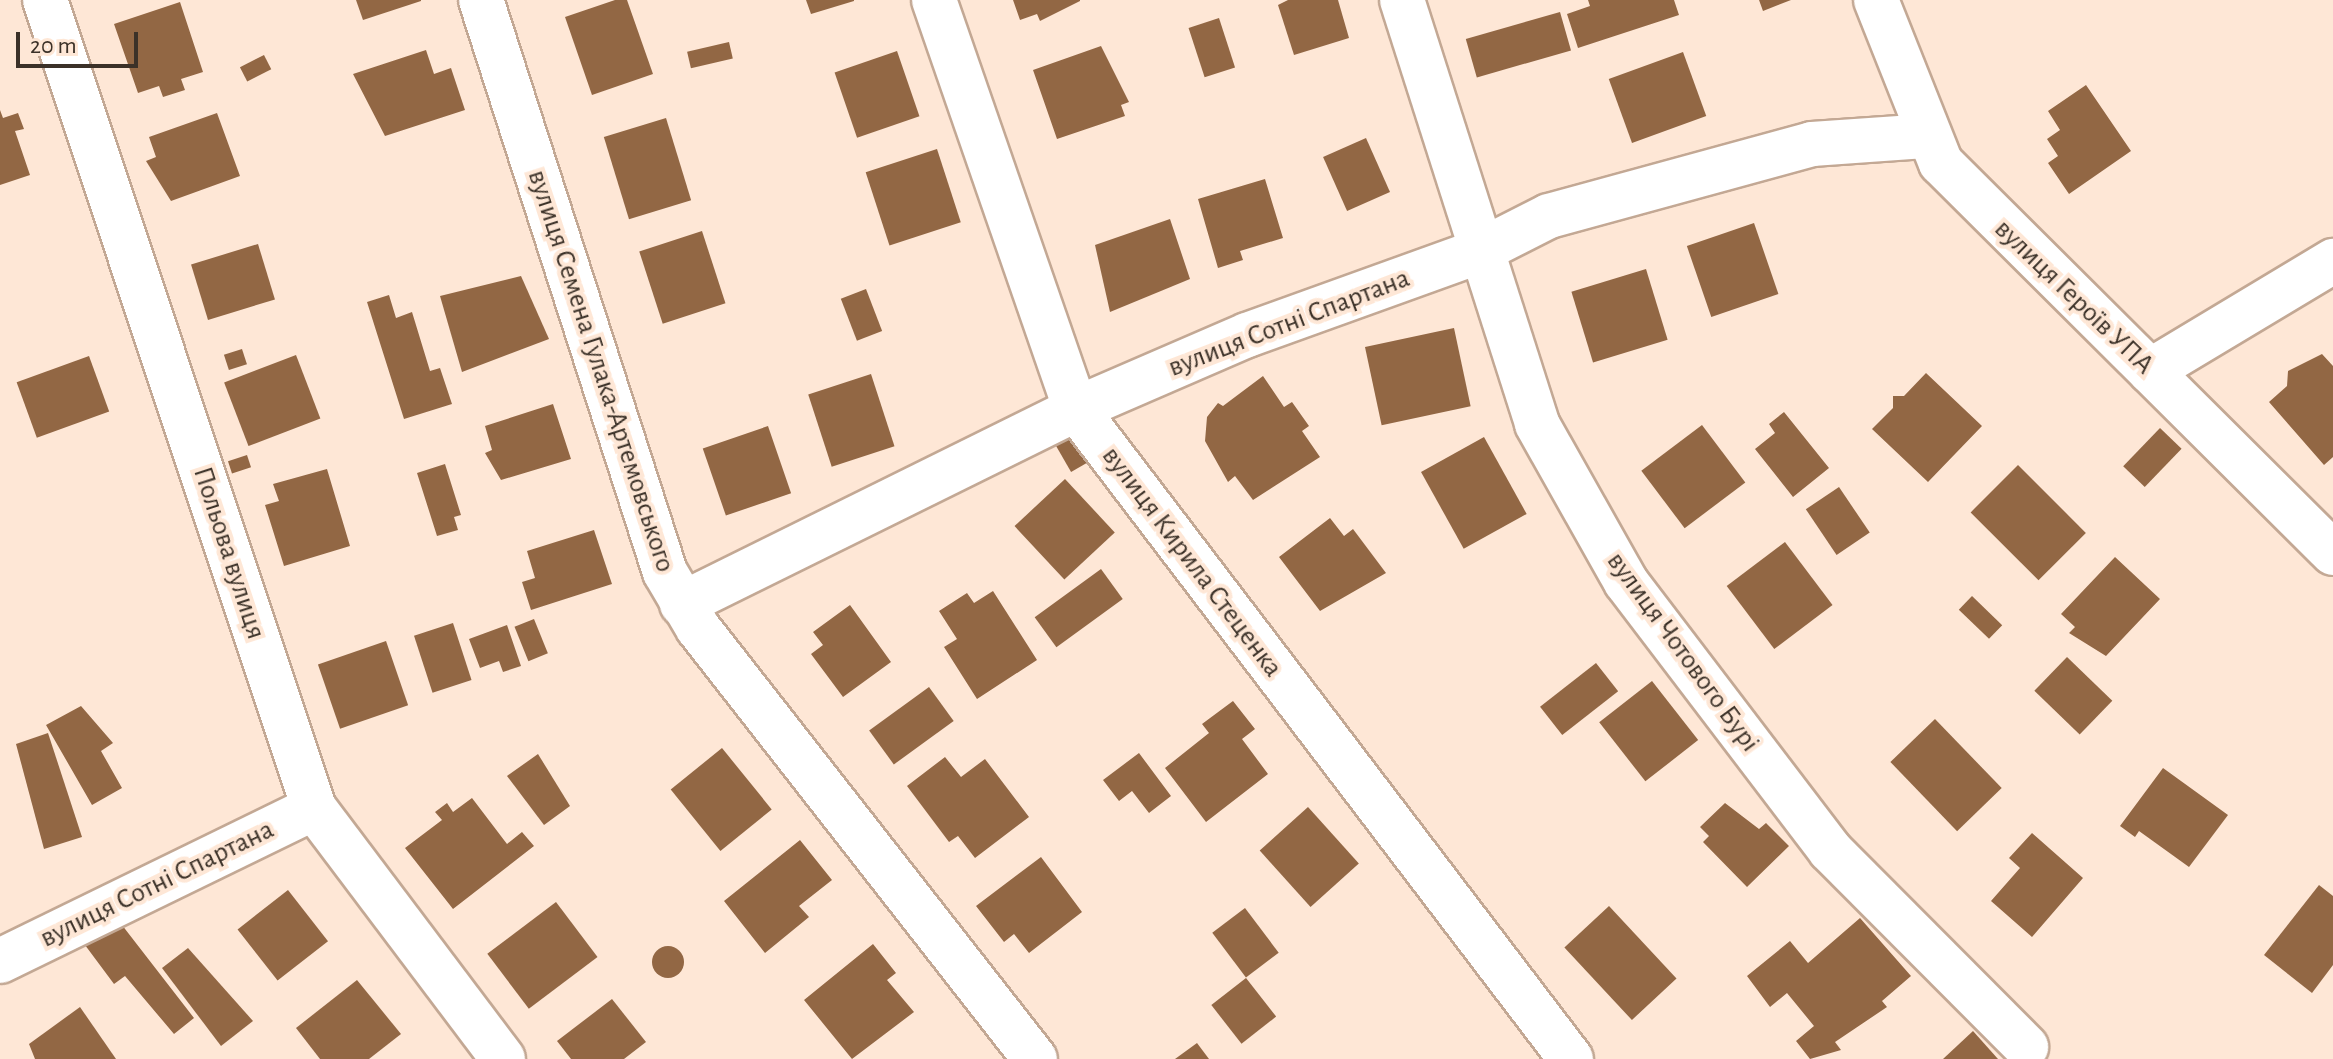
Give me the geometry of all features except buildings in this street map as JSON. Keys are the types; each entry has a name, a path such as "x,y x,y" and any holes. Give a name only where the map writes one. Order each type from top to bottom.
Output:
{"street":[{"name":"Польова вулиця","path":"45,0 314,808 503,1059"},
{"name":"вулиця Семена Гулака-Артемовського","path":"481,0 644,514 682,604 1035,1059"},
{"name":"вулиця Кирила Стеценка","path":"934,0 1076,409 1571,1059"},
{"name":"вулиця Чотового Бурі","path":"1402,0 1537,424 1626,582 1830,850 2026,1047"},
{"name":"вулиця Героїв УПА","path":"1876,0 1925,136 1959,185 2333,553"},
{"name":"вулиця Сотні Спартана","path":"682,604 1076,409 1247,335 1480,251 1549,216 1753,158 1843,138 1925,136"},
{"path":"2150,371 2333,261"},
{"name":"вулиця Сотні Спартана","path":"0,961 314,808"}]}
